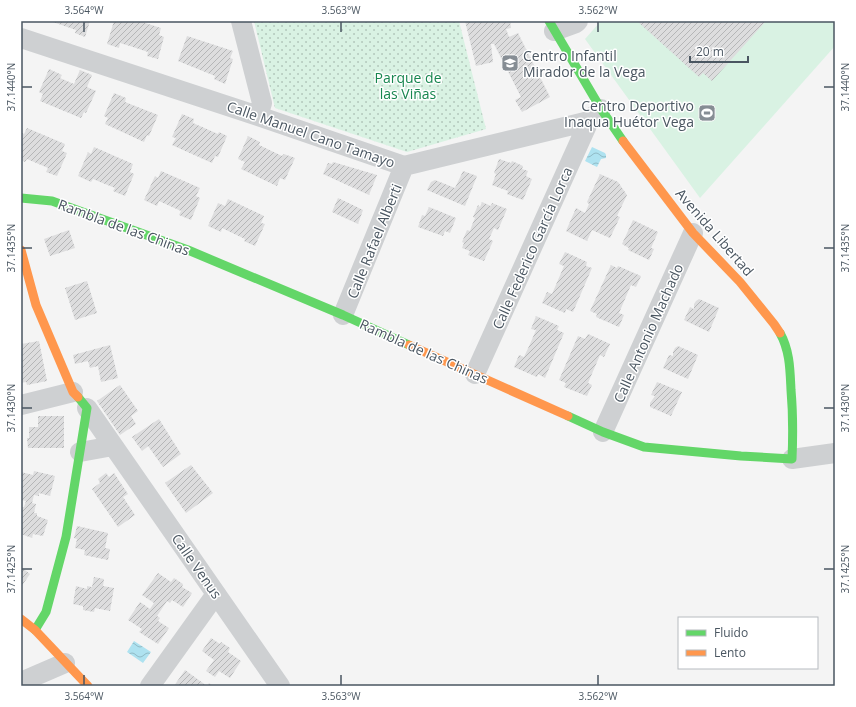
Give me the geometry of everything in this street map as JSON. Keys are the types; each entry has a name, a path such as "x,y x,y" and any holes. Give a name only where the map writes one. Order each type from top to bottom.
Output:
{"street":[{"path":"242,21 262,103 258,116"},
{"path":"552,26 576,23 578,21"},
{"name":"Avenida Libertad","path":"552,26 595,115 635,158 693,233 740,282 774,324 785,342 790,361 793,420 792,459"},
{"name":"Calle Manuel Cano Tamayo","path":"21,38 404,166 595,115"},
{"name":"Calle Federico García Lorca","path":"475,374 595,115"},
{"name":"Calle Rafael Alberti","path":"343,315 404,166"},
{"name":"Rambla de las Chinas","path":"21,198 52,201 188,250 343,315 603,432 644,447 792,459 835,453"},
{"name":"Calle Antonio Machado","path":"603,432 693,233"},
{"path":"21,250 29,304 73,392 87,408 66,537 46,612 35,630"},
{"path":"21,405 73,392"},
{"name":"Calle Venus","path":"87,408 280,686"},
{"path":"80,452 113,446"},
{"path":"150,686 216,594"},
{"path":"21,620 35,630 88,686"},
{"path":"21,682 65,663"}],"green space":[{"name":"Parque de las Viñas","path":"254,21 459,21 486,129 407,152 275,108"},
{"name":"Centro Deportivo Inaqua Huétor Vega","path":"601,21 835,21 835,46 700,198 585,39"}],"water":[{"path":"592,147 605,153 606,155 606,158 601,159 597,167 585,161"},
{"path":"134,641 151,652 143,663 127,652"}],"building":[{"path":"50,21 90,21 85,37 75,33 76,30"},
{"path":"114,21 139,21 161,28 159,35 164,37 158,59 147,56 148,52 120,43 119,48 107,44"},
{"path":"465,21 510,21 511,28 506,29 509,37 518,33 550,97 522,112 515,100 521,97 494,44 491,44 493,62 476,66"},
{"path":"637,21 766,21 712,81 703,73 699,77"},
{"path":"187,36 233,51 230,58 233,59 225,84 214,79 215,76 178,61"},
{"path":"49,69 62,75 60,78 74,84 80,70 92,75 87,87 96,91 86,113 84,112 81,118 40,101 43,94 39,92"},
{"path":"114,93 126,98 125,102 158,115 149,136 147,135 144,142 105,124 108,118 104,116"},
{"path":"182,114 194,119 193,123 218,134 219,132 227,136 218,157 215,156 212,163 172,145 176,138 172,137"},
{"path":"27,128 65,144 62,151 67,153 57,176 46,172 48,168 27,159 25,162 21,160 21,135 22,133 24,134"},
{"path":"248,136 260,142 259,145 282,156 284,154 295,158 285,180 280,178 277,186 241,169 245,162 238,159"},
{"path":"94,147 133,164 130,172 134,174 125,196 113,191 115,188 93,179 91,182 78,176 88,152 91,154"},
{"path":"499,159 511,163 512,161 523,166 522,169 528,171 526,176 532,179 523,200 507,194 508,191 492,185"},
{"path":"333,162 377,175 369,195 323,174 328,163 332,164"},
{"path":"161,171 200,188 196,196 200,198 191,220 179,215 181,211 159,201 157,206 144,200 155,176 158,178"},
{"path":"463,171 477,176 465,206 427,190 431,182 435,180 455,188"},
{"path":"600,174 618,182 627,195 617,216 620,217 610,238 592,230 587,241 566,231 576,208 585,213 589,204 587,202"},
{"path":"338,198 363,210 358,224 332,212"},
{"path":"228,199 264,216 261,223 265,224 255,246 244,241 245,239 222,228 221,232 208,226 218,203 225,206"},
{"path":"482,202 491,206 492,203 507,209 498,230 494,228 489,239 493,241 484,261 468,255 470,251 462,248 464,243 462,242 467,230 470,231 475,218 473,217 478,205 480,207"},
{"path":"429,207 456,218 450,233 445,231 443,236 418,227 422,215 425,216"},
{"path":"633,220 658,232 651,248 654,249 649,260 628,250 629,248 622,244"},
{"path":"69,230 75,248 50,256 44,239"},
{"path":"565,252 587,262 586,266 592,268 573,312 566,309 565,313 542,303 547,292 552,294 564,266 559,264"},
{"path":"611,265 617,268 618,266 641,276 636,287 631,285 619,313 624,315 619,327 596,317 597,314 590,311"},
{"path":"87,281 97,313 75,320 65,288"},
{"path":"699,299 719,308 709,332 684,320 690,307 694,309 694,304"},
{"path":"536,316 559,326 557,330 564,333 545,378 538,374 537,377 514,367 519,355 524,357 530,344 536,330 531,329"},
{"path":"588,334 610,344 604,357 600,355 588,383 592,385 587,396 564,387 566,383 559,380 578,336 585,339"},
{"path":"39,341 47,381 27,385 26,382 21,383 21,344"},
{"path":"110,345 118,378 101,382 98,366 90,368 88,361 75,364 73,355"},
{"path":"678,346 698,355 688,379 663,368 669,355 673,356 675,348"},
{"path":"657,382 682,392 671,416 650,407 650,403 655,396 651,395"},
{"path":"120,385 138,411 131,416 136,424 120,435 97,401"},
{"path":"38,416 64,416 64,448 28,448 27,438 29,438 29,427 38,427"},
{"path":"159,419 181,454 163,467 148,446 142,451 132,437"},
{"path":"191,465 213,493 186,513 165,483"},
{"path":"34,471 55,476 50,496 39,493 39,496 34,495 32,503 36,504 34,513 37,513 37,516 48,520 43,536 33,534 32,538 21,534 21,507 24,507 26,501 21,500 21,472 33,475"},
{"path":"106,473 109,477 114,473 128,494 123,497 135,515 118,527 92,489 100,483 98,479"},
{"path":"77,526 108,533 105,548 110,549 108,560 84,555 85,550 75,548 77,539 74,538"},
{"path":"21,567 30,574 21,587"},
{"path":"158,573 171,582 174,578 183,584 182,587 192,593 183,607 172,600 170,603 167,601 157,616 160,618 158,621 169,628 158,644 139,632 142,629 128,620 140,602 150,609 154,603 142,595"},
{"path":"94,577 104,579 103,586 114,588 110,611 95,608 94,612 83,610 83,606 73,604 76,586 87,589 87,586 92,587"},
{"path":"211,638 230,648 228,652 241,661 230,678 219,671 215,677 206,671 214,660 202,651"},
{"path":"185,670 207,686 174,686"}],"traffic: fast":[{"path":"549,21 601,109 623,141"},
{"path":"21,198 52,201 188,250 343,315 409,345"},
{"path":"568,416 603,432 644,447 792,459 793,433 790,368 788,354 780,333"},
{"path":"35,630 46,612 66,537 87,408 78,397"}],"traffic: slow":[{"path":"623,141 693,233 740,282 780,333"},
{"path":"21,250 36,305 73,392 78,397"},
{"path":"409,345 568,416"},
{"path":"21,619 35,630 88,686"}],"place":[{"name":"Centro Infantil Mirador de la Vega","path":"510,63"},
{"name":"Centro Deportivo Inaqua Huétor Vega","path":"707,113"}]}
